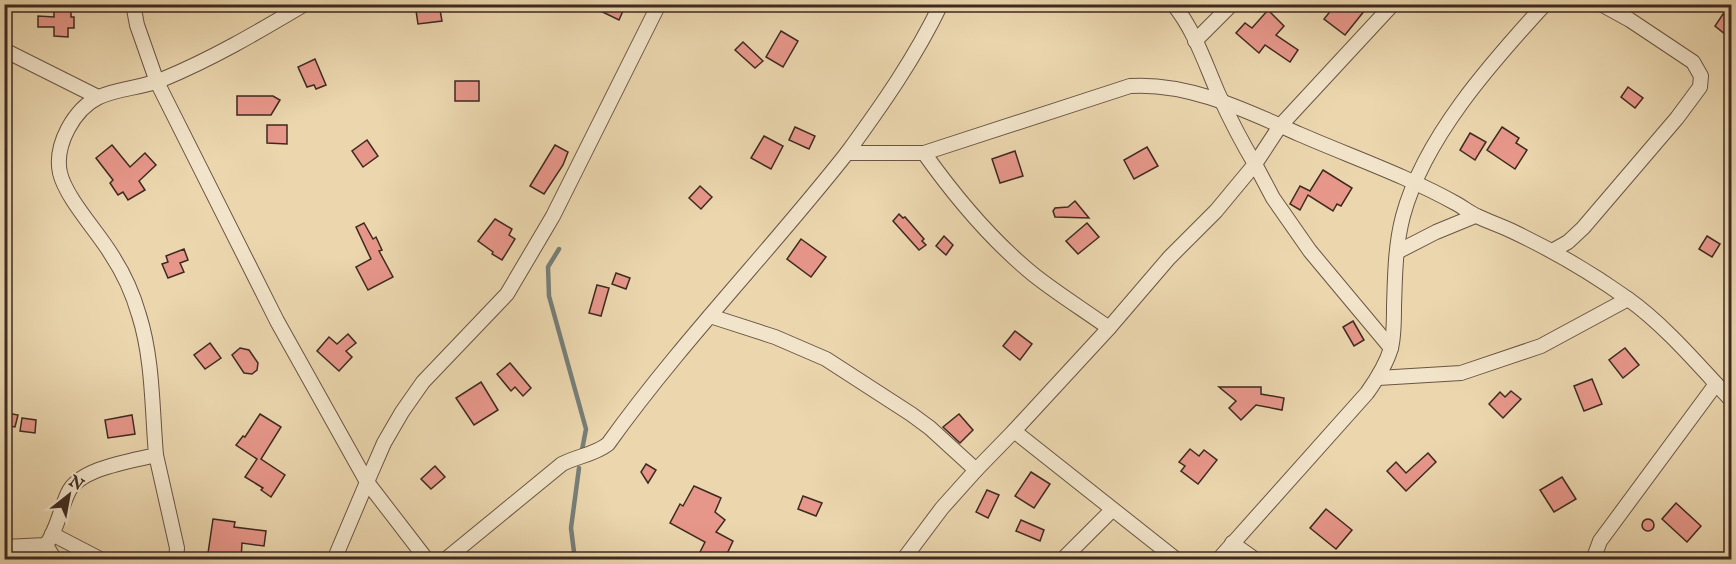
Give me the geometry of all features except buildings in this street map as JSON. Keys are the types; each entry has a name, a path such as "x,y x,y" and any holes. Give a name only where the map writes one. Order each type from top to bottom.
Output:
{"street":[{"path":"133,4 137,25 157,82 277,321 367,482 427,560"},
{"path":"176,560 177,548 156,455 146,338 139,313 126,282 111,254 73,199 60,174 61,145 69,128 98,97 157,82 225,52 305,4"},
{"path":"334,560 384,443 402,412 423,382 493,310 519,275 553,216 659,4"},
{"path":"445,560 562,464 575,457 597,452 608,444 759,256 813,196 847,153 893,90 926,36 941,4"},
{"path":"1173,4 1195,41 1222,102 1274,198 1310,251 1391,348"},
{"path":"1195,41 1232,4"},
{"path":"903,560 942,508 1109,328 1169,258 1216,211 1255,164 1280,126 1393,4"},
{"path":"1218,560 1378,378 1391,348 1396,252 1413,184 1429,152 1476,84 1545,4"},
{"path":"1552,251 1568,242 1583,228 1677,118 1700,87 1701,76 1693,62 1630,20 1601,4"},
{"path":"4,50 98,97"},
{"path":"847,153 924,153 1130,86 1149,84 1172,87 1222,102 1280,126 1457,204 1475,216 1552,251 1628,299 1647,314 1731,401"},
{"path":"924,153 965,208 998,241 1034,275 1109,328"},
{"path":"1396,252 1475,216"},
{"path":"1378,378 1461,373 1541,346 1628,299"},
{"path":"710,316 775,337 826,359 930,428 976,470"},
{"path":"1593,560 1600,541 1716,384"},
{"path":"1014,431 1177,560"},
{"path":"55,560 49,540 72,486 95,471 156,455"},
{"path":"1062,560 1112,510"},
{"path":"4,548 49,540 102,560"},
{"path":"1232,543 1256,560"}],"waterway":[{"path":"559,249 548,267 549,296 586,429 582,450"},
{"path":"575,560 571,528 579,468"}]}
